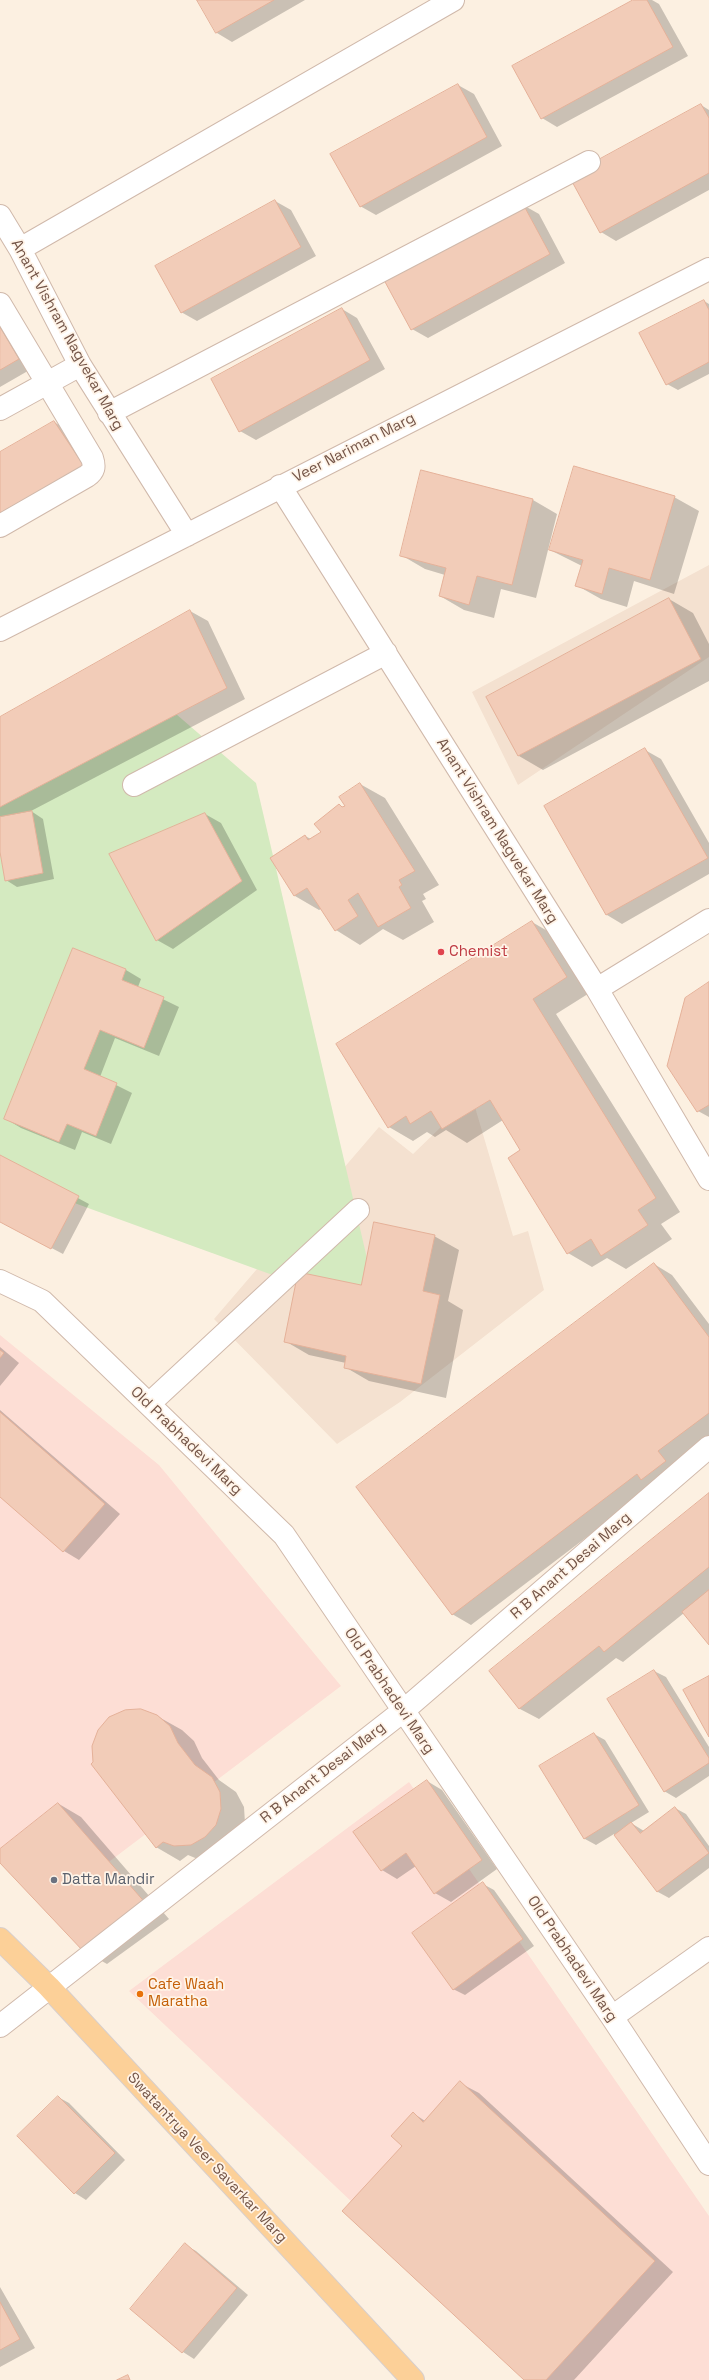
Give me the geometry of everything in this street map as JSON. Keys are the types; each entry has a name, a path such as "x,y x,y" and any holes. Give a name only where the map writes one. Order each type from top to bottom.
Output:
{"main road":[{"name":"Swatantrya Veer Savarkar Marg","path":"0,1939 49,1987 413,2380"}],"street":[{"path":"20,249 453,0"},
{"path":"108,413 589,162"},
{"name":"Anant Vishram Nagvekar Marg","path":"0,216 20,249 80,365 108,413 187,535"},
{"name":"Veer Nariman Marg","path":"0,630 280,486 709,269"},
{"path":"0,304 95,465 93,472 0,526"},
{"path":"0,409 80,365"},
{"name":"Anant Vishram Nagvekar Marg","path":"280,486 597,989 709,1179"},
{"path":"134,785 386,653"},
{"path":"597,989 709,920"},
{"path":"149,1404 358,1210"},
{"name":"Old Prabhadevi Marg","path":"0,1281 42,1301 284,1535 402,1711 612,2017 709,2164"},
{"name":"R B Anant Desai Marg","path":"0,2026 402,1711 709,1447"},
{"path":"612,2017 709,1948"}],"shaded area":[{"path":"709,565 709,657 518,785 472,692"},
{"path":"472,1097 513,1236 528,1231 544,1290 400,1402 337,1444 214,1319 379,1127 413,1154"},
{"path":"0,1335 159,1465 341,1686 52,1905 0,1848"},
{"path":"409,1782 709,2216 709,2380 540,2380 129,1991"}],"green space":[{"path":"110,657 256,783 380,1314 0,1176 0,722"}],"building":[{"path":"197,0 274,0 216,33"},
{"path":"633,0 647,0 673,47 541,119 512,66"},
{"path":"458,84 487,137 360,207 330,154"},
{"path":"701,104 709,118 709,173 600,233 569,176"},
{"path":"275,200 301,247 181,313 155,266"},
{"path":"523,204 550,254 411,330 384,280"},
{"path":"704,300 709,310 709,362 666,385 639,333"},
{"path":"342,308 370,360 239,432 211,379"},
{"path":"0,327 19,359 0,370"},
{"path":"54,421 84,466 0,513 0,452"},
{"path":"574,466 675,496 650,580 609,568 602,594 575,586 583,560 549,550"},
{"path":"421,470 533,499 512,585 477,576 469,605 439,596 446,568 400,556"},
{"path":"669,598 701,659 518,756 486,697"},
{"path":"190,610 227,688 0,807 0,717"},
{"path":"645,748 708,858 606,915 544,806"},
{"path":"360,783 415,871 399,880 402,885 399,887 411,908 378,927 358,893 348,900 358,916 335,931 307,888 294,896 270,858 305,835 308,840 321,832 314,824 339,804 342,807 345,806 339,797"},
{"path":"32,811 43,873 5,881 0,852 0,817"},
{"path":"205,813 242,881 156,941 109,854"},
{"path":"532,921 567,977 533,999 656,1198 638,1210 648,1225 601,1256 591,1239 567,1254 508,1158 520,1150 490,1100 442,1129 431,1111 410,1124 406,1116 388,1128 336,1044"},
{"path":"73,948 126,969 122,980 164,997 144,1048 100,1030 84,1069 117,1083 96,1136 67,1124 59,1142 4,1119"},
{"path":"709,982 709,1105 697,1112 667,1066 685,998"},
{"path":"0,1155 79,1196 51,1249 0,1222"},
{"path":"374,1222 435,1235 423,1291 440,1295 421,1384 344,1368 346,1356 284,1342 298,1272 361,1285"},
{"path":"654,1263 709,1337 709,1413 658,1451 666,1461 641,1480 637,1474 452,1615 356,1487"},
{"path":"0,1350 4,1353 0,1358"},
{"path":"0,1412 105,1504 63,1552 0,1497"},
{"path":"709,1493 709,1567 604,1652 599,1646 519,1709 489,1671"},
{"path":"709,1590 709,1645 682,1612"},
{"path":"654,1670 709,1758 709,1763 664,1792 607,1699"},
{"path":"709,1676 709,1737 683,1690"},
{"path":"141,1709 157,1715 170,1726 178,1743 195,1765 212,1777 220,1792 221,1809 216,1825 205,1837 191,1845 174,1846 163,1842 156,1848 91,1764 93,1762 92,1746 98,1730 109,1717 125,1710"},
{"path":"594,1733 639,1805 584,1839 539,1766"},
{"path":"427,1780 482,1860 434,1894 406,1853 381,1871 353,1832"},
{"path":"58,1803 148,1906 84,1952 0,1863 0,1849"},
{"path":"675,1807 709,1853 657,1892 614,1835 631,1822 640,1833"},
{"path":"483,1882 523,1939 453,1990 412,1933"},
{"path":"460,2081 655,2261 546,2380 524,2380 342,2211 402,2146 391,2136 413,2112 423,2122"},
{"path":"58,2096 115,2153 74,2194 17,2136"},
{"path":"185,2243 237,2288 182,2353 130,2309"},
{"path":"0,2302 20,2339 0,2350"},
{"path":"128,2375 130,2380 117,2380"}],"place":[{"name":"Chemist","path":"441,952"},
{"name":"Datta Mandir","path":"54,1880"},
{"name":"Cafe Waah Maratha","path":"140,1994"}]}
